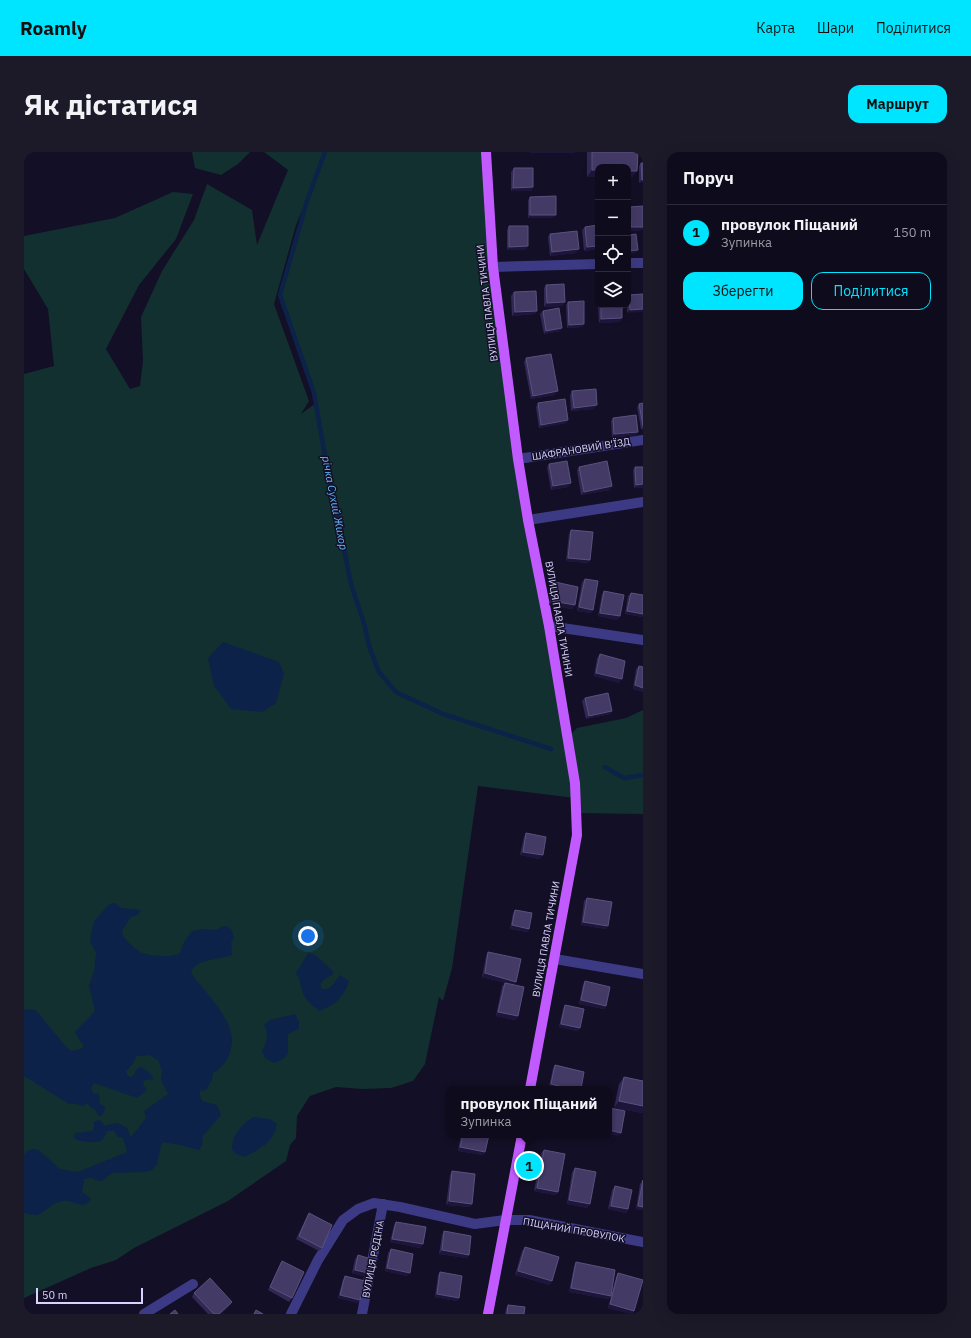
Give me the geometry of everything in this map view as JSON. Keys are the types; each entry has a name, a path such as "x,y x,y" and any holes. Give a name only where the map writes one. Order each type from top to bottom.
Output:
{"main road":[{"name":"ВУЛИЦЯ ПАВЛА ТИЧИНИ","path":"486,152 493,267 518,458 528,520 549,626 575,783 577,834 531,1086"},
{"path":"488,1314 521,1138"}],"street":[{"path":"631,263 643,263"},
{"path":"493,267 595,264"},
{"name":"ШАФРАНОВИЙ В'ЇЗД","path":"518,458 643,440"},
{"path":"528,520 643,502"},
{"path":"549,626 643,640"},
{"path":"555,958 643,974"},
{"path":"291,1314 318,1260 343,1220 358,1209 374,1203 383,1204"},
{"name":"ПІЩАНИЙ ПРОВУЛОК","path":"383,1204 475,1224 506,1220 529,1220 643,1242"},
{"name":"ВУЛИЦЯ РЄДІНА","path":"362,1314 383,1204"},
{"path":"144,1314 193,1284"}],"green space":[{"path":"192,152 250,152 238,164 221,175 195,168"},
{"path":"264,152 325,152 320,168 326,152 486,152 493,267 524,499 571,734 577,728 626,718 643,710 643,814 576,813 575,798 478,786 452,968 443,1001 439,997 425,1064 413,1081 391,1088 362,1089 336,1087 310,1096 297,1116 296,1138 290,1145 286,1161 228,1201 134,1248 116,1260 91,1268 24,1298 24,374 54,366 48,309 24,269 24,236 115,218 173,192 193,194 176,239 139,285 106,349 130,389 140,386 143,361 141,317 162,271 194,220 207,184 252,210 257,245 288,170","holes":["315,180 280,295 314,393 316,403 301,414 309,401 274,304 296,225"]}],"water":[{"path":"223,642 279,662 284,674 276,703 262,712 231,709 214,686 208,658"},
{"path":"115,903 121,908 141,910 138,915 131,917 123,929 122,934 128,942 140,952 147,954 156,956 177,955 180,953 184,942 192,931 202,929 216,930 223,926 229,927 232,931 234,938 231,943 232,955 204,962 199,964 191,971 193,976 214,1001 223,1015 232,1035 231,1048 227,1060 218,1070 213,1073 212,1080 206,1090 200,1091 202,1101 217,1105 221,1115 203,1136 202,1145 199,1150 162,1142 157,1164 152,1170 145,1172 112,1173 102,1181 92,1178 84,1179 82,1192 91,1200 88,1203 81,1205 62,1201 37,1215 24,1213 24,1155 27,1151 33,1149 39,1150 60,1169 78,1172 127,1152 123,1138 118,1137 114,1131 107,1131 102,1140 93,1142 74,1138 75,1133 92,1131 94,1122 98,1120 105,1126 116,1123 127,1128 131,1137 146,1118 144,1111 168,1094 161,1080 162,1070 158,1060 149,1055 137,1056 132,1065 126,1071 127,1075 131,1077 140,1067 145,1069 154,1079 145,1080 143,1082 147,1089 137,1098 94,1083 91,1089 94,1094 99,1093 100,1104 105,1107 105,1110 101,1116 98,1116 95,1109 92,1109 87,1103 83,1106 69,1104 24,1076 24,1010 26,1009 36,1010 67,1048 72,1051 83,1048 83,1044 75,1032 95,1011 89,986 94,971 96,953 90,942 91,933 94,921 109,904"},
{"path":"308,953 315,955 333,971 333,974 321,983 321,988 329,988 340,975 349,981 338,1000 319,1011 305,997 296,973"},
{"path":"295,1014 299,1022 299,1029 288,1034 288,1054 282,1060 274,1063 265,1058 262,1051 267,1038 264,1025 270,1020"},
{"path":"254,1117 270,1119 277,1124 273,1136 261,1148 245,1157 236,1154 232,1150 232,1145 238,1130"}],"building":[{"path":"592,152 638,152 637,171 631,171 631,164 595,164 595,170 592,170"},
{"path":"641,163 643,163 643,180 642,180"},
{"path":"514,168 533,168 533,187 513,188"},
{"path":"556,196 556,215 530,215 530,197"},
{"path":"643,206 643,227 631,227 631,207"},
{"path":"595,225 595,246 587,247 585,227"},
{"path":"509,226 528,226 528,246 509,247"},
{"path":"577,231 579,249 552,252 550,234"},
{"path":"636,234 638,250 631,251 631,235"},
{"path":"564,284 565,302 547,303 546,285"},
{"path":"536,291 537,311 515,312 514,292"},
{"path":"643,294 643,309 630,310 631,295"},
{"path":"584,301 584,324 569,325 568,302"},
{"path":"559,308 562,328 546,331 543,311"},
{"path":"601,308 622,308 622,318 601,319"},
{"path":"551,354 558,391 533,396 526,358"},
{"path":"596,389 597,405 574,408 572,391"},
{"path":"565,399 568,420 541,425 538,403"},
{"path":"643,403 643,426 639,404"},
{"path":"636,415 638,432 614,434 613,418"},
{"path":"567,461 571,483 553,486 549,464"},
{"path":"607,461 612,486 584,492 579,467"},
{"path":"635,467 643,467 643,484 636,485"},
{"path":"571,530 593,532 590,560 568,558"},
{"path":"585,579 598,581 593,610 579,607"},
{"path":"555,582 578,587 575,605 552,601"},
{"path":"604,591 624,595 620,616 600,613"},
{"path":"631,593 643,595 643,614 627,611"},
{"path":"600,654 625,661 622,679 596,673"},
{"path":"639,666 643,667 643,688 635,685"},
{"path":"608,693 612,711 589,716 585,698"},
{"path":"526,833 546,837 543,855 523,852"},
{"path":"587,898 612,902 608,926 583,922"},
{"path":"515,910 532,913 529,929 512,925"},
{"path":"488,952 521,959 516,982 485,973"},
{"path":"585,981 610,987 606,1006 581,1000"},
{"path":"505,983 524,987 518,1016 498,1012"},
{"path":"565,1005 584,1009 580,1028 561,1024"},
{"path":"555,1065 584,1072 582,1086 559,1086 551,1084"},
{"path":"624,1077 643,1081 643,1106 619,1101"},
{"path":"612,1109 625,1111 621,1133 612,1131"},
{"path":"462,1138 488,1138 485,1152 460,1147"},
{"path":"544,1150 565,1154 558,1192 537,1188"},
{"path":"575,1168 596,1172 590,1204 569,1200"},
{"path":"452,1171 475,1174 472,1204 449,1201"},
{"path":"643,1180 643,1207 638,1206"},
{"path":"615,1186 632,1190 628,1209 611,1206"},
{"path":"309,1213 332,1225 322,1248 299,1236"},
{"path":"396,1222 426,1227 423,1244 392,1239"},
{"path":"444,1231 471,1236 469,1255 442,1250"},
{"path":"525,1247 559,1257 552,1281 518,1271"},
{"path":"391,1249 413,1254 410,1273 387,1268"},
{"path":"358,1255 371,1259 368,1273 355,1270"},
{"path":"282,1261 304,1272 292,1298 270,1287"},
{"path":"576,1262 615,1270 611,1296 571,1288"},
{"path":"440,1272 462,1276 459,1298 437,1294"},
{"path":"618,1273 643,1280 634,1311 610,1304"},
{"path":"345,1276 365,1281 360,1300 340,1295"},
{"path":"210,1278 232,1302 219,1314 214,1314 194,1293"},
{"path":"508,1305 525,1307 524,1314 507,1314"},
{"path":"175,1310 178,1314 170,1314"},
{"path":"256,1310 263,1314 254,1314"}],"waterway":[{"name":"річка Сухий Жихор","path":"325,152 307,201 280,295 314,393 351,584 364,623 369,646 379,672 396,692 443,714 551,749"},
{"name":"річка Сухий Жихор","path":"605,767 624,778 643,775"}],"place":[{"name":"провулок Піщаний","path":"529,1166"}]}
